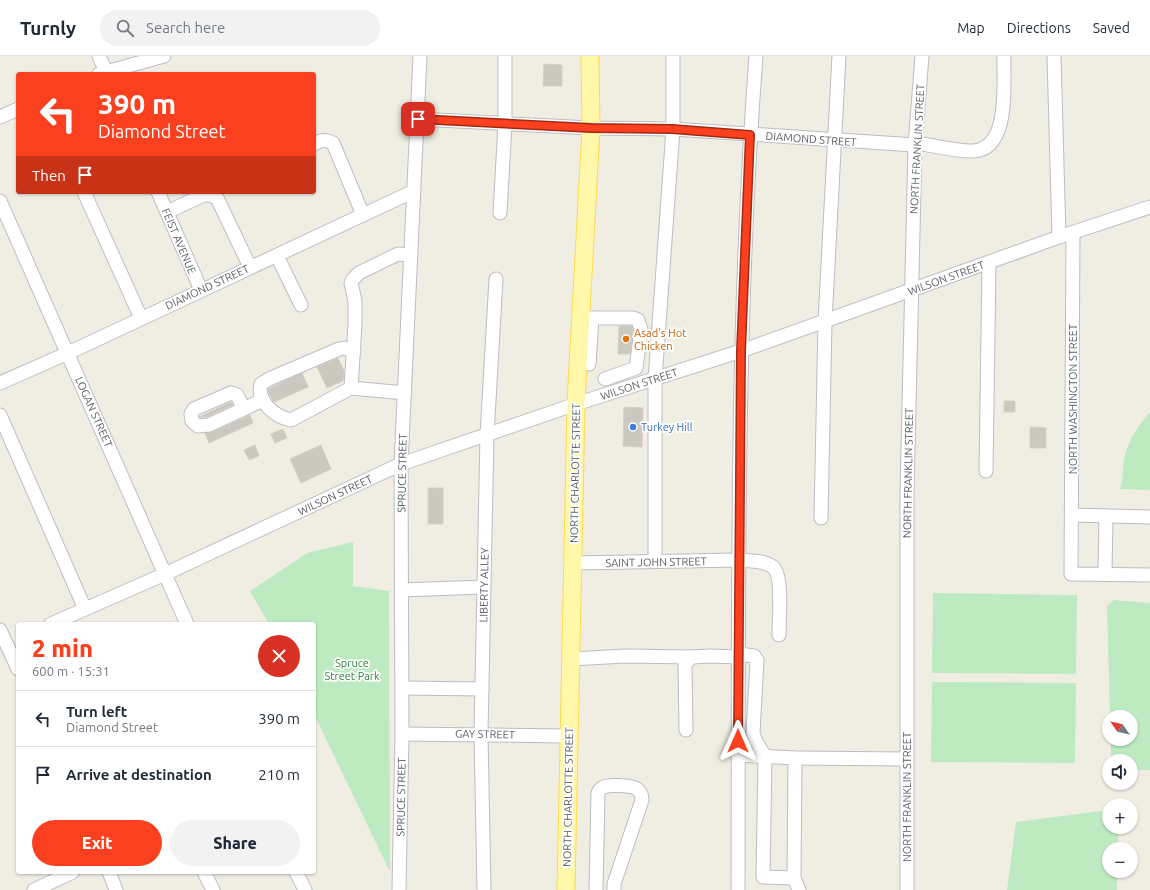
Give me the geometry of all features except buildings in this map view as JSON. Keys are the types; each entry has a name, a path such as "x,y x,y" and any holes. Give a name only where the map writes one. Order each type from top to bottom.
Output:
{"main road":[{"name":"NORTH CHARLOTTE STREET","path":"566,890 576,404 584,364 586,318 591,128 590,56"}],"street":[{"path":"99,56 104,72"},
{"path":"108,72 164,56"},
{"name":"SPRUCE STREET","path":"399,890 402,734 401,464 420,56"},
{"path":"500,213 505,124 506,56"},
{"path":"655,561 655,380 672,129 673,56"},
{"path":"738,890 741,351 750,135 756,56"},
{"path":"822,518 825,322 836,140 839,56"},
{"name":"NORTH FRANKLIN STREET","path":"907,890 907,493 916,144 922,56"},
{"name":"DIAMOND STREET","path":"418,119 591,128 672,129 750,135 916,144 974,151 990,143 998,134 1002,120 1004,56"},
{"path":"1054,56 1059,238"},
{"path":"0,117 16,110"},
{"path":"316,143 321,140 328,140 333,143 363,215"},
{"name":"DIAMOND STREET","path":"0,383 68,353 414,191"},
{"path":"85,194 141,318"},
{"name":"FEIST AVENUE","path":"159,194 201,290"},
{"path":"167,212 206,194 217,198 250,268"},
{"name":"LOGAN STREET","path":"0,201 186,622"},
{"name":"WILSON STREET","path":"56,622 165,574 401,464 576,404 655,380 741,351 1150,207"},
{"name":"NORTH WASHINGTON STREET","path":"1073,233 1071,574 1105,574"},
{"path":"352,388 355,300 351,283 353,278 359,273 398,254 411,255"},
{"path":"277,256 300,305"},
{"path":"986,471 989,263"},
{"name":"LIBERTY ALLEY","path":"484,890 481,734 487,435 496,279"},
{"path":"586,318 633,318 638,320 641,330 636,368 642,384"},
{"path":"354,351 344,348 269,379 261,384 259,391 263,400 281,418 290,420 352,388 405,392"},
{"path":"584,364 605,378 611,394"},
{"path":"605,378 636,368"},
{"path":"244,409 263,400"},
{"path":"0,415 85,609"},
{"path":"1072,515 1150,516"},
{"path":"1106,516 1105,574 1150,575"},
{"name":"SAINT JOHN STREET","path":"573,563 739,560 764,562 774,567 779,578 779,635"},
{"path":"402,590 484,587"},
{"path":"0,630 8,643 16,664"},
{"path":"570,659 626,656 754,656 757,660 753,733 756,742 765,756 763,877 796,884 795,758"},
{"path":"686,730 685,664 692,657"},
{"path":"402,688 482,689"},
{"name":"GAY STREET","path":"402,734 568,736"},
{"path":"738,755 795,758 907,759"},
{"path":"596,890 598,793 601,788 607,785 637,788 640,792 642,800 614,884 614,890"},
{"path":"34,890 69,874"},
{"path":"110,874 116,890"},
{"path":"205,874 213,890"},
{"path":"297,874 305,890"}],"green space":[{"path":"1150,412 1150,490 1120,489 1124,459 1129,443 1142,421"},
{"name":"Spruce Street Park","path":"353,542 353,586 389,591 390,872 316,718 316,622 268,622 250,591 307,553"},
{"path":"933,593 1077,595 1076,674 932,673"},
{"path":"1114,600 1150,603 1150,770 1138,770 1138,754 1111,754 1111,746 1138,746 1138,710 1110,710 1107,606"},
{"path":"932,682 1076,683 1075,763 931,762"},
{"path":"1102,811 1102,834 1118,834 1118,842 1102,842 1102,878 1117,878 1117,890 1007,890 1016,822"}],"place":[{"name":"Asad's Hot Chicken","path":"626,339"},
{"name":"Turkey Hill","path":"633,427"}],"route":[{"path":"418,119 591,128 672,129 750,135 741,351 738,741"}]}
